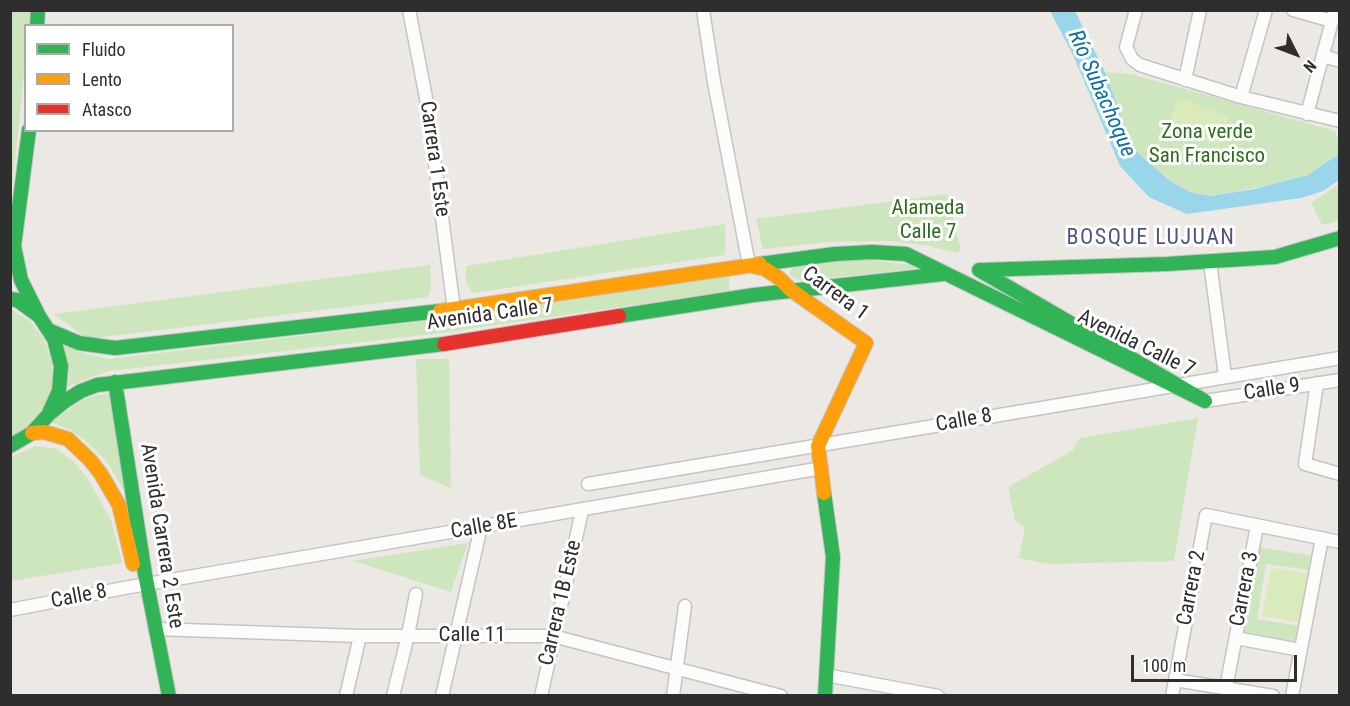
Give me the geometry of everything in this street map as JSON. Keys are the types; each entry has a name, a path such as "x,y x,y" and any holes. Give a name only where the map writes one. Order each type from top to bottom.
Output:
{"main road":[{"path":"28,132 14,246 21,280 39,316"},
{"name":"Avenida Calle 7","path":"10,446 32,432 49,414 81,391 115,382 457,342 791,290 979,270 1210,262 1275,257 1340,238"},
{"name":"Avenida Calle 7","path":"48,330 79,343 115,348 454,309 749,265 835,254 872,252 906,255 1205,401"},
{"name":"Carrera 1","path":"749,265 765,269 779,278 791,290 866,343 818,446"},
{"path":"749,265 754,295"},
{"name":"Avenida Calle 7","path":"979,270 1205,401"},
{"name":"Avenida Calle 7","path":"10,299 17,300 39,316 54,339 61,366 58,391 49,414"},
{"name":"Avenida Carrera 2 Este","path":"115,382 158,696"},
{"name":"Avenida Carrera 2 Este","path":"32,432 44,432 68,440 101,474 119,505 155,629 169,696"},
{"path":"818,446 833,557 825,696"}],"street":[{"name":"Carrera 1 Este","path":"410,10 432,139 454,309"},
{"path":"703,10 714,82 749,265"},
{"path":"1136,10 1126,47 1132,58 1140,65 1241,98 1340,121"},
{"path":"1185,80 1200,10"},
{"path":"1241,98 1266,10"},
{"path":"1293,10 1333,16 1307,114"},
{"path":"1323,56 1340,61"},
{"path":"1210,262 1225,376"},
{"name":"Calle 8","path":"588,484 1340,357"},
{"name":"Calle 9","path":"1205,401 1340,380"},
{"path":"1317,383 1305,464 1340,474"},
{"name":"Calle 8E","path":"142,586 822,468"},
{"name":"Carrera 1B Este","path":"541,696 582,510"},
{"name":"Carrera 2","path":"1172,696 1206,515 1257,525"},
{"path":"1257,525 1340,542"},
{"name":"Carrera 3","path":"1226,688 1257,525"},
{"path":"442,696 481,527"},
{"path":"1292,696 1322,538"},
{"name":"Calle 8","path":"10,610 142,586"},
{"path":"393,696 416,594"},
{"path":"673,696 685,606"},
{"name":"Calle 11","path":"155,629 360,636 553,636 781,696"},
{"path":"346,696 360,636"},
{"path":"1236,638 1300,650"},
{"path":"826,675 938,696"},
{"path":"1175,680 1273,696"}],"green space":[{"path":"11,11 30,11 29,24 24,24 24,73 11,200"},
{"name":"Zona verde San Francisco","path":"1105,72 1131,74 1335,131 1339,143 1339,154 1308,175 1283,183 1210,196 1190,192 1171,182 1138,153 1129,137"},
{"path":"1178,97 1228,116 1220,146 1167,128"},
{"path":"1339,184 1339,221 1322,225 1311,203"},
{"name":"Alameda Calle 7","path":"947,194 961,250 957,253 930,246 890,241 829,242 763,249 756,219"},
{"path":"725,224 725,255 473,293 466,282 466,266"},
{"path":"858,259 930,267 802,281 789,275 792,268"},
{"path":"430,265 431,289 428,297 87,339 54,314"},
{"path":"729,276 729,291 441,333 110,371 67,387 69,375 62,345 109,359 441,319"},
{"path":"11,309 30,321 44,340 52,362 52,385 44,407 29,425 11,437"},
{"path":"416,359 449,359 451,488 420,475"},
{"path":"109,394 126,494 107,462 87,442 71,430 51,422 84,399"},
{"path":"1198,418 1174,561 1048,564 1019,558 1025,527 1015,520 1008,487 1073,450 1080,438"},
{"path":"35,446 57,449 74,462 88,479 111,520 122,563 11,581 11,457"},
{"path":"468,543 451,592 353,561"},
{"path":"1258,547 1313,556 1310,570 1266,564 1257,619 1300,626 1298,643 1243,633"},
{"path":"1271,568 1310,574 1302,623 1262,616"}],"water":[{"name":"Río Subachoque","path":"1050,11 1075,11 1105,72 1129,137 1138,153 1171,182 1190,192 1210,196 1255,189 1308,175 1339,154 1339,180 1323,191 1301,198 1187,214 1149,197 1120,166 1073,55"}],"traffic: fast":[{"path":"37,24 38,10"},
{"path":"29,132 14,246 21,280 39,316"},
{"path":"981,270 1167,264 1275,257 1340,238"},
{"path":"760,264 835,254 872,252 906,254 1205,401 979,270"},
{"path":"619,316 754,295 943,274"},
{"path":"10,299 17,300 39,316 54,339 61,366 59,391 49,413"},
{"path":"48,330 79,343 115,348 440,311"},
{"path":"10,446 32,433 49,414 65,401 97,385 444,344"},
{"path":"115,382 145,574 169,696"},
{"path":"824,493 833,557 825,696"}],"traffic: slow":[{"path":"440,311 760,264"},
{"path":"752,266 765,269 779,278 791,290 866,343 818,446 824,493"},
{"path":"32,433 44,432 68,439 101,474 119,505 133,564"}],"traffic: jam":[{"path":"444,344 619,316"}],"district":[{"name":"BOSQUE LUJUAN","path":"1151,238"}]}
